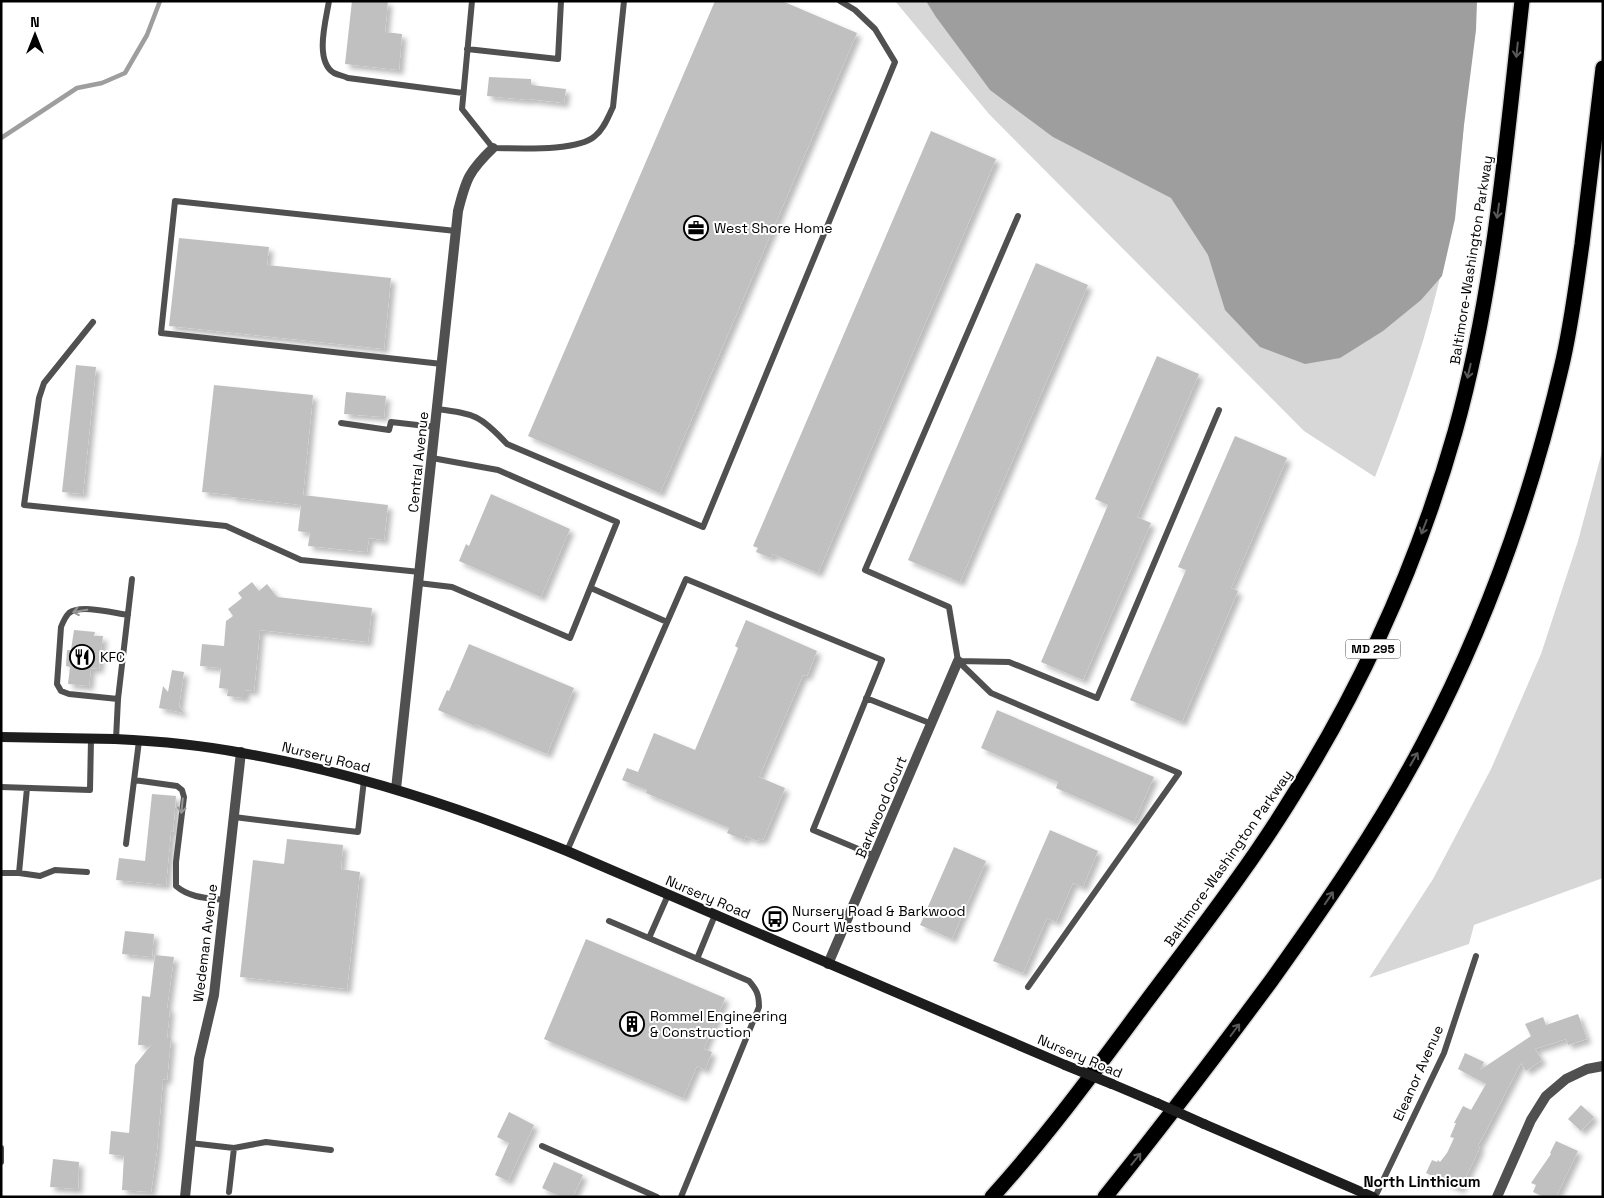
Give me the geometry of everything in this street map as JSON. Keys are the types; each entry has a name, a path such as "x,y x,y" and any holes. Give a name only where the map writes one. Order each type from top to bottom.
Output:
{"highway":[{"name":"Baltimore-Washington Parkway","path":"992,1197 1071,1102 1231,888 1294,794 1351,694 1394,604 1434,502 1456,430 1474,351 1497,213 1522,1"},
{"path":"1105,1197 1237,1028 1304,936 1368,840 1424,742 1474,638 1516,531 1541,449 1562,366 1573,308 1603,68"}],"main road":[{"name":"Nursery Road","path":"1,737 116,739 241,752 364,780 493,821 1374,1197"}],"street":[{"name":"Central Avenue","path":"396,789 458,211 466,182 476,164 493,148"},
{"name":"Barkwood Court","path":"828,964 958,661"},
{"name":"Wedeman Avenue","path":"185,1197 199,1059 214,995 241,752"},
{"path":"1498,1197 1531,1120 1546,1096 1566,1079 1587,1069 1603,1066"}],"lane":[{"path":"329,1 323,44 324,60 332,72 348,78 463,94"},
{"path":"472,1 462,109 493,148 561,147 585,143 596,136 606,123 613,107 624,1"},
{"path":"467,50 558,59 561,1"},
{"path":"437,409 475,416 489,425 507,444 703,527 895,62 875,29 855,10 840,1"},
{"path":"442,364 161,332 175,201 456,231"},
{"path":"1018,216 864,570 949,607 958,661 991,693 1179,772 1028,988"},
{"path":"93,322 44,383 38,398 24,505 226,526 301,560 420,572"},
{"path":"958,661 1009,662 1097,698 1219,410"},
{"path":"341,423 389,430 391,422 435,427"},
{"path":"418,584 452,587 570,638 617,522 498,470 432,458"},
{"path":"116,739 118,699 132,579"},
{"path":"567,851 686,579 882,660 813,830 875,856"},
{"path":"591,588 667,622"},
{"path":"118,699 69,694 61,691 57,684 61,627 64,619 70,613 77,610 87,609 128,614"},
{"path":"866,698 932,724"},
{"path":"1,786 90,790 91,739"},
{"path":"126,844 139,741"},
{"path":"134,780 177,786 182,790 184,797 176,862 176,886 184,893 192,896 225,900"},
{"path":"234,816 358,832 364,780"},
{"path":"19,874 27,788"},
{"path":"1,873 40,876 55,870 87,872"},
{"path":"649,938 668,895"},
{"path":"697,959 715,915"},
{"path":"609,921 749,982 756,989 759,998 759,1007 681,1197"},
{"name":"Eleanor Avenue","path":"1374,1197 1444,1053 1476,956"},
{"path":"190,1143 234,1148 266,1142 331,1150"},
{"path":"542,1146 657,1197"},
{"path":"1,1148 1,1162"},
{"path":"229,1192 234,1148"}],"shaded area":[{"path":"895,1 1476,1 1461,154 1441,275 1412,377 1375,477 1304,431 989,114"},
{"path":"926,1 1477,1 1476,30 1455,219 1442,276 1421,300 1383,331 1340,358 1305,364 1260,347 1225,310 1208,255 1171,198 1053,137 990,90"},
{"path":"1603,448 1603,878 1474,925 1469,944 1369,978 1433,879 1491,769 1541,654 1578,541"}],"building":[{"path":"352,1 388,1 385,32 402,34 399,70 345,64"},
{"name":"West Shore Home","path":"715,1 782,1 857,33 660,493 528,436"},
{"path":"489,77 531,79 531,85 566,89 564,103 487,96"},
{"path":"931,131 996,159 818,573 773,554 771,558 756,552 758,548 753,546"},
{"path":"179,238 269,247 267,265 391,278 384,349 169,326"},
{"path":"1036,263 1088,285 960,582 908,560"},
{"path":"1157,356 1199,374 1137,517 1151,523 1083,680 1041,662 1108,505 1095,499"},
{"path":"76,365 96,367 83,494 62,492"},
{"path":"214,385 313,395 303,495 388,505 384,540 369,538 367,552 308,546 310,533 298,531 301,505 202,492"},
{"path":"346,392 386,396 384,417 344,414"},
{"path":"1235,436 1287,458 1231,588 1238,591 1182,722 1130,700 1186,570 1178,567"},
{"path":"491,494 570,529 541,597 459,561 466,544 469,546"},
{"path":"252,582 259,591 267,584 277,597 372,608 368,642 260,630 254,691 245,690 245,698 227,696 228,689 219,688 221,668 200,666 202,644 224,646 226,621 233,616 228,609 242,598 238,593"},
{"path":"746,620 817,651 807,676 803,675 759,777 785,788 763,840 759,838 758,841 746,836 744,840 727,833 729,828 646,793 647,790 622,780 627,768 638,772 654,733 695,750 738,648 735,646"},
{"name":"KFC","path":"74,630 95,632 94,636 103,636 99,669 91,668 89,686 68,684 70,667 66,666 67,650 71,650"},
{"path":"469,644 574,688 547,754 438,710 447,690 449,691"},
{"path":"172,670 184,672 179,706 184,713 159,708 163,686 168,692"},
{"path":"997,710 1154,777 1134,822 1056,788 1058,782 981,748"},
{"path":"152,794 176,796 166,885 116,880 119,858 145,861"},
{"path":"1050,830 1098,851 1083,887 1073,883 1056,922 1047,918 1023,973 993,961"},
{"path":"287,839 343,845 341,869 360,872 347,989 240,977 253,860 284,864"},
{"path":"954,847 986,861 952,939 920,925"},
{"path":"125,931 154,934 152,957 122,954"},
{"name":"Rommel Engineering & Construction","path":"586,939 725,998 704,1049 712,1052 705,1070 697,1066 683,1098 544,1039"},
{"path":"155,955 174,957 167,1008 170,1008 167,1038 171,1038 167,1080 163,1079 157,1150 151,1192 122,1190 124,1156 109,1154 111,1131 129,1133 135,1065 151,1045 138,1045 142,996 150,997"},
{"path":"1578,1014 1587,1039 1568,1045 1566,1039 1535,1049 1542,1060 1526,1071 1521,1063 1478,1146 1480,1146 1478,1152 1460,1189 1426,1173 1432,1160 1440,1162 1447,1153 1454,1138 1450,1137 1456,1123 1454,1123 1463,1106 1471,1110 1486,1084 1458,1069 1465,1053 1484,1062 1480,1070 1531,1036 1525,1024 1543,1017 1546,1025"},
{"path":"1581,1105 1594,1117 1581,1131 1568,1119"},
{"path":"509,1112 534,1125 508,1181 495,1175 509,1143 497,1137"},
{"path":"1556,1141 1578,1151 1556,1197 1544,1197 1533,1192 1536,1185 1531,1183 1551,1154"},
{"path":"53,1159 79,1162 78,1189 50,1187"},
{"path":"554,1162 583,1175 573,1197 561,1197 542,1188"}],"waterway":[{"path":"1,138 77,88 102,83 125,73 147,35 160,1"}],"place":[{"name":"West Shore Home","path":"696,228"},
{"name":"KFC","path":"82,657"},
{"name":"Nursery Road & Barkwood Court Westbound","path":"775,919"},
{"name":"Rommel Engineering & Construction","path":"632,1024"}],"district":[{"name":"North Linthicum","path":"1422,1182"}]}
